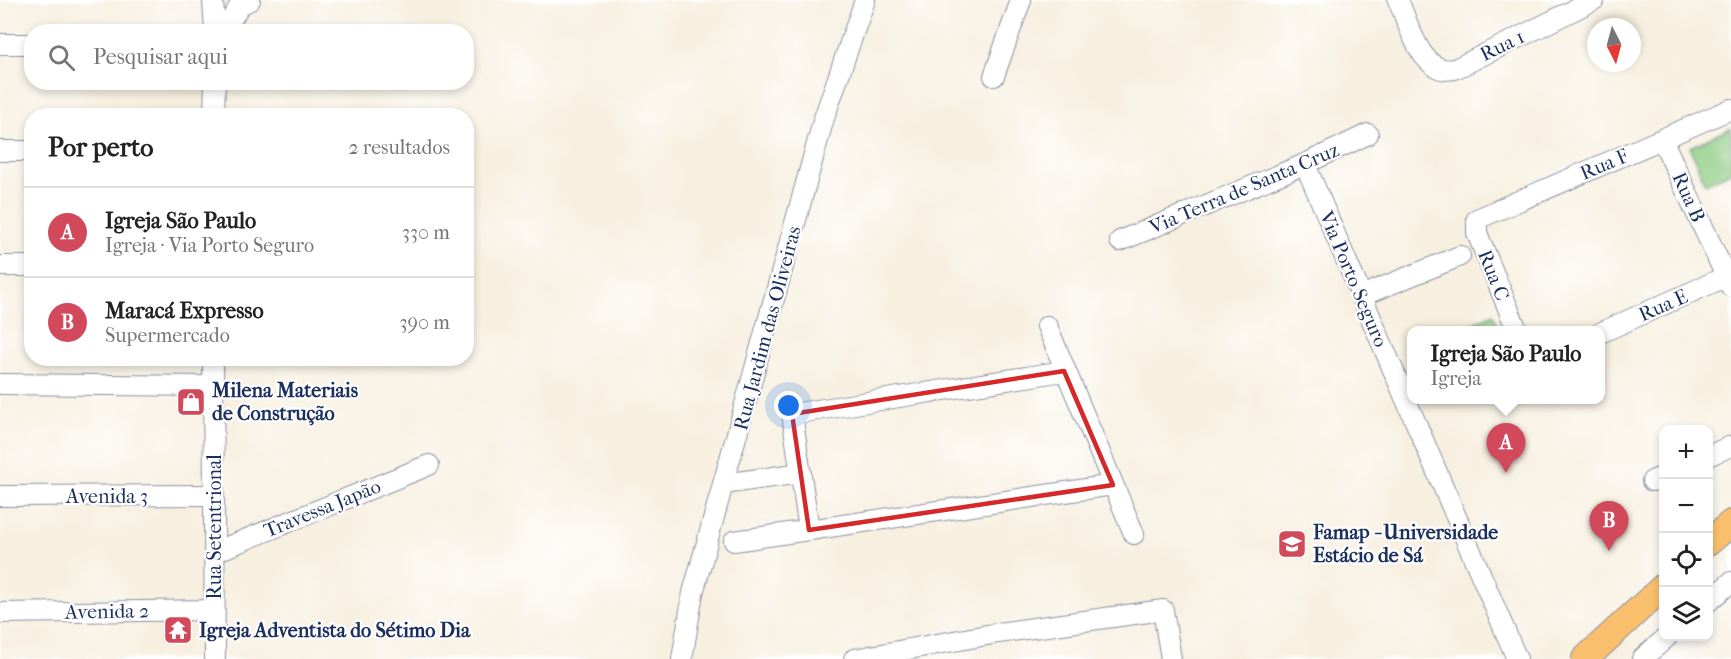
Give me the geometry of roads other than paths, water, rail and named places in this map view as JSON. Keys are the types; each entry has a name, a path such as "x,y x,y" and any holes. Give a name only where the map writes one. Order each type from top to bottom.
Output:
{"main road":[{"path":"1585,659 1663,587"}],"street":[{"path":"213,0 214,24"},
{"path":"229,24 240,5 250,0"},
{"name":"Rua Jardim das Oliveiras","path":"682,659 693,593 824,118 866,0"},
{"path":"994,75 1021,0"},
{"name":"Rua 1","path":"1398,0 1428,62 1440,70 1457,68 1594,0"},
{"path":"0,44 24,44"},
{"path":"214,90 214,108"},
{"name":"Rua F","path":"1477,219 1731,109"},
{"name":"Via Terra de Santa Cruz","path":"1120,241 1305,164 1368,134"},
{"name":"Rua B","path":"1662,139 1728,282"},
{"path":"0,151 24,151"},
{"name":"Via Porto Seguro","path":"1305,164 1407,403"},
{"name":"Rua C","path":"1477,219 1477,233 1515,326"},
{"path":"1361,296 1460,256"},
{"path":"0,266 24,266"},
{"name":"Rua E","path":"1605,331 1728,282"},
{"path":"1047,326 1134,534"},
{"name":"Rua Setentrional","path":"213,366 214,659"},
{"path":"808,530 792,414 1064,371"},
{"path":"0,384 213,386"},
{"name":"Via Porto Seguro","path":"1407,404 1517,659"},
{"path":"1713,454 1731,446"},
{"name":"Travessa Japão","path":"215,552 429,465"},
{"path":"723,484 801,472"},
{"path":"734,541 1113,485"},
{"name":"Avenida 3","path":"0,496 213,495"},
{"path":"1713,598 1731,582"},
{"name":"Avenida 2","path":"0,612 214,610"},
{"path":"854,659 998,633 1163,610 1171,659"},
{"path":"1642,659 1662,641"}],"place":[{"name":"Milena Materiais de Construção","path":"191,402"},
{"name":"Igreja São Paulo","path":"1506,473"},
{"name":"Famap - Universidade Estácio de Sá","path":"1292,544"},
{"name":"Maracá Expresso","path":"1609,551"},
{"name":"Igreja Adventista do Sétimo Dia","path":"178,630"}]}
